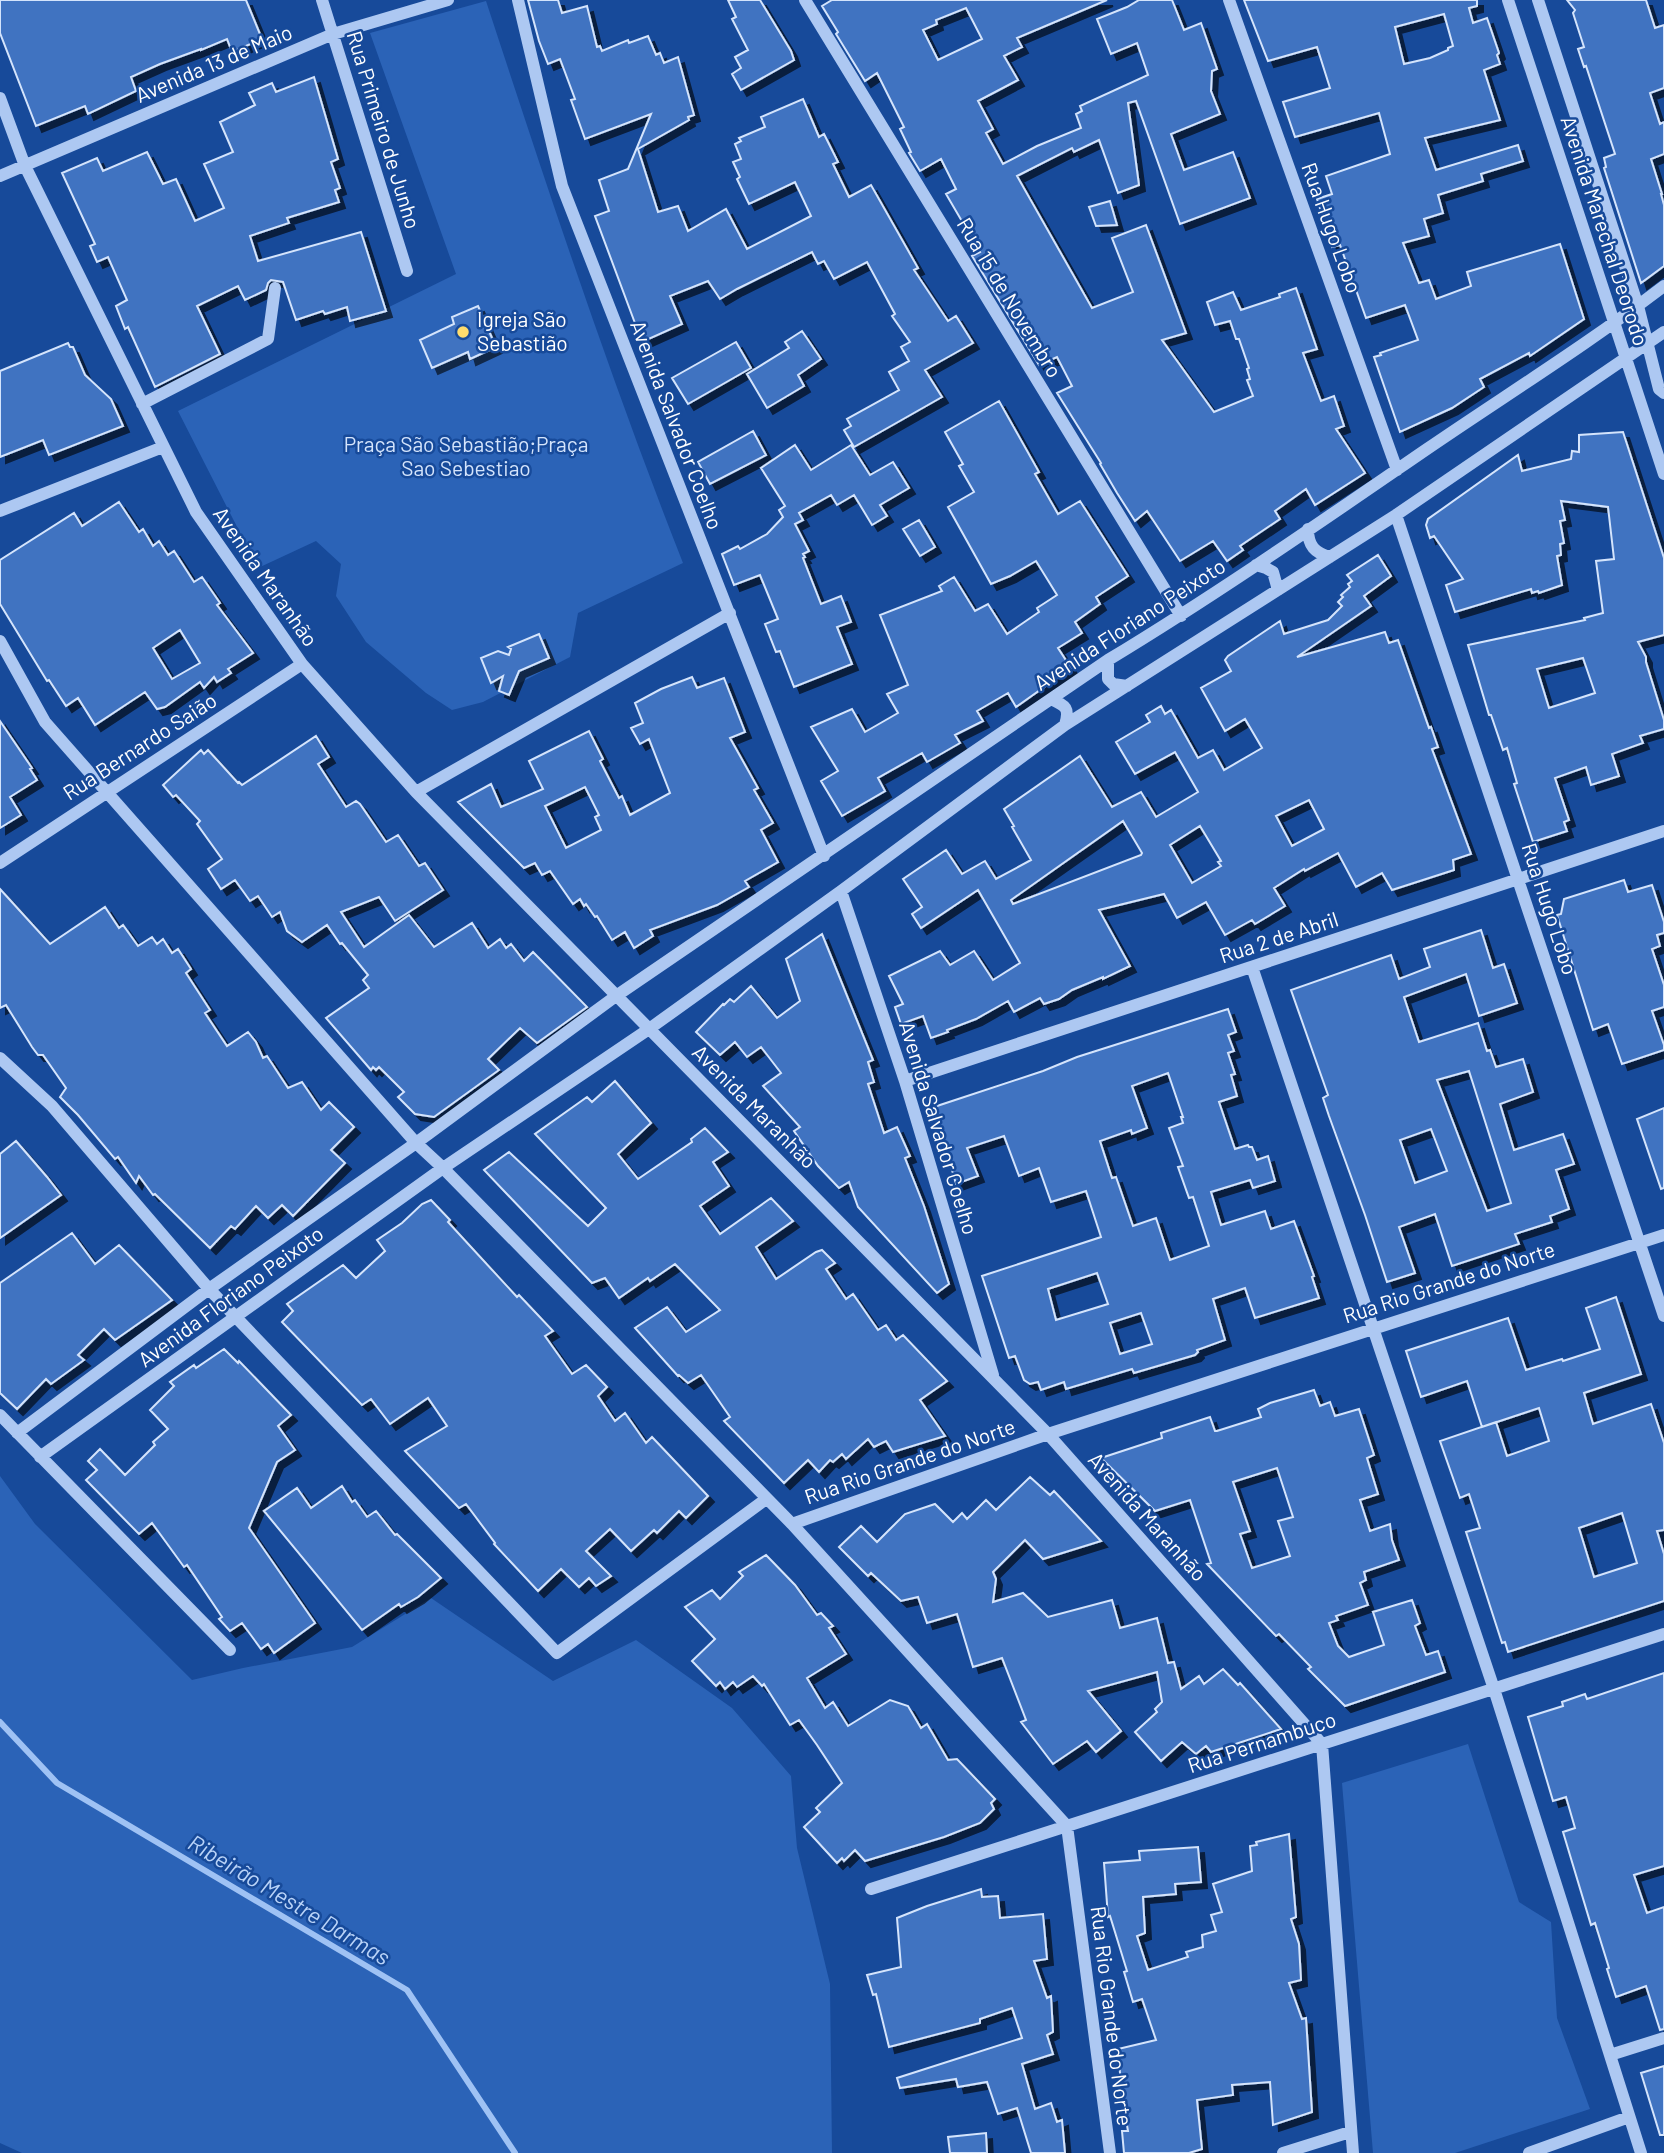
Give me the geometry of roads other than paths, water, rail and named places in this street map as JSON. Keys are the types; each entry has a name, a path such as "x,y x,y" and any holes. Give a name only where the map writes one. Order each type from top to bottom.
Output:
{"street":[{"name":"Rua Primeiro de Junho","path":"322,0 407,271"},
{"name":"Avenida 13 de Maio","path":"0,176 333,34 448,0"},
{"name":"Avenida Salvador Coelho","path":"518,0 562,186 824,856"},
{"name":"Rua 15 de Novembro","path":"805,0 1181,616"},
{"name":"Rua Hugo Lobo","path":"1228,0 1396,470"},
{"name":"Avenida Marechal Deorodo","path":"1508,0 1664,474"},
{"name":"Avenida Marechal Deorodo","path":"1538,0 1638,306 1661,391"},
{"name":"Avenida Maranhão","path":"0,98 25,166 196,512 302,664 416,792 616,996"},
{"name":"Avenida Floriano Peixoto","path":"17,1433 209,1289 416,1143 616,996 1108,660 1181,616 1614,323 1664,286"},
{"path":"142,404 268,339 275,288"},
{"name":"Avenida Floriano Peixoto","path":"40,1457 443,1168 649,1029 1065,725 1396,515 1664,332"},
{"path":"0,511 163,447"},
{"name":"Rua Hugo Lobo","path":"1396,515 1664,1315"},
{"path":"1308,529 1311,547 1319,554 1331,557"},
{"path":"1256,565 1273,572 1278,590"},
{"path":"416,792 730,613"},
{"path":"0,641 45,722 416,1143 792,1524"},
{"path":"1108,660 1108,679 1113,684 1128,686"},
{"name":"Rua Bernardo Saião","path":"0,863 302,664"},
{"path":"1051,699 1067,709 1065,725"},
{"name":"Rua 2 de Abril","path":"905,1081 1664,831"},
{"name":"Avenida Salvador Coelho","path":"841,891 905,1081 993,1377"},
{"path":"1252,967 1494,1689 1641,2153"},
{"path":"616,996 649,1029"},
{"name":"Avenida Maranhão","path":"649,1029 1048,1434 1322,1744"},
{"path":"0,1058 52,1106 209,1289 557,1653 766,1499"},
{"name":"Rua Rio Grande do Norte","path":"1110,2153 1067,1826 792,1524 1048,1434 1664,1235"},
{"path":"0,1415 230,1650"},
{"name":"Rua Pernambuco","path":"871,1889 1664,1634"},
{"path":"1322,1744 1353,2153"},
{"path":"1610,2055 1664,2038"},
{"path":"1529,2153 1629,2117"},
{"path":"1283,2153 1350,2132"}],"waterway":[{"name":"Ribeirão Mestre Darmas","path":"0,1722 57,1783 407,1990 515,2153"}],"place":[{"name":"Igreja São Sebastião","path":"463,332"}],"park label":[{"name":"Praça São Sebastião;Praça Sao Sebestiao","path":"466,457"}]}
